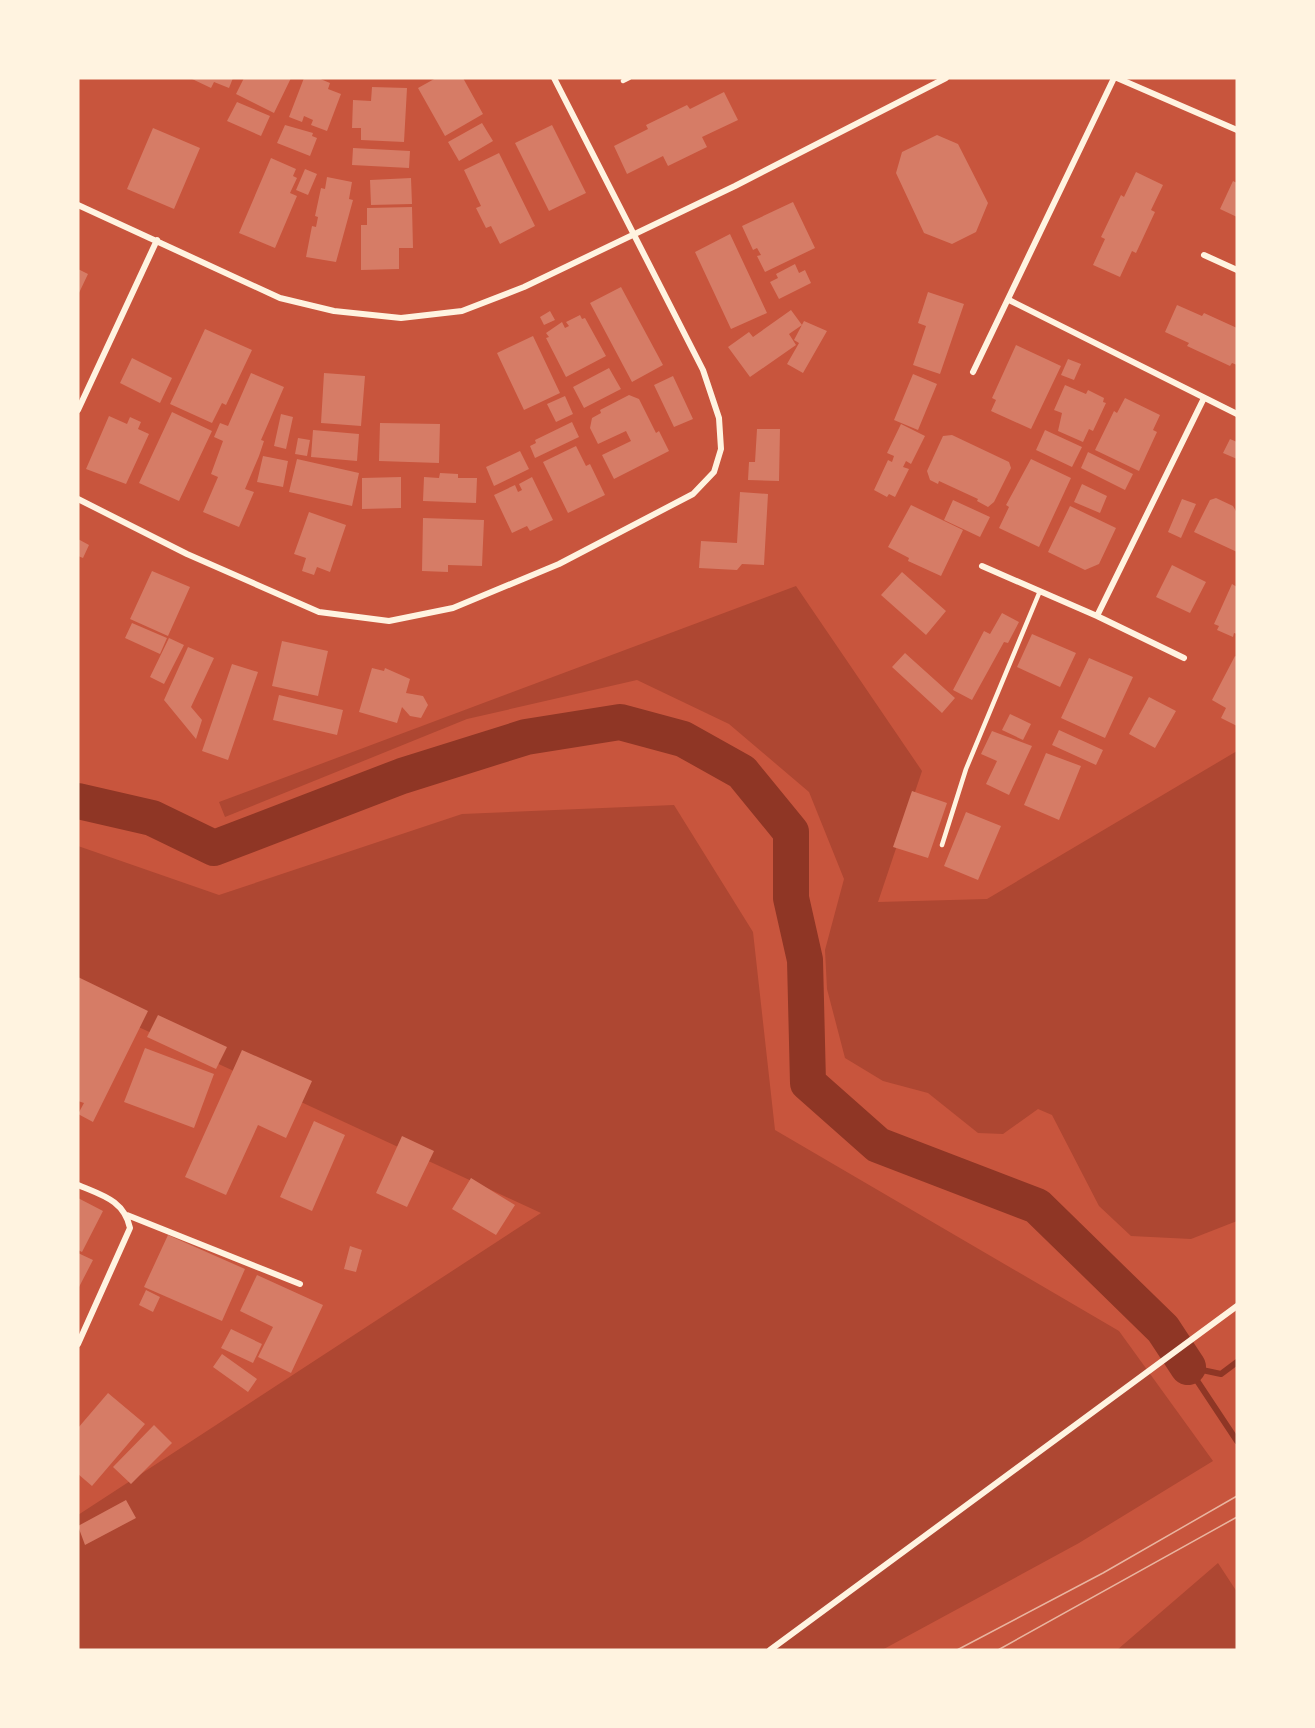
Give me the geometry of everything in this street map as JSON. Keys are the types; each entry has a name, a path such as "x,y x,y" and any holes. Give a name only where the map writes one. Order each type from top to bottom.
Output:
{"street":[{"path":"78,499 187,554 319,612 389,621 453,608 559,564 693,494 714,472 721,448 719,418 703,370 554,78"},
{"path":"78,205 280,298 334,312 401,318 462,311 524,288 946,78"},
{"path":"973,372 1115,78 1237,130"},
{"path":"78,410 157,240"},
{"path":"1204,255 1237,270"},
{"path":"1009,300 1237,414"},
{"path":"1097,616 1204,398"},
{"path":"982,566 1097,616 1184,658"},
{"path":"78,1185 120,1204 128,1215 130,1228 80,1335 78,1344"},
{"path":"128,1215 300,1284"},
{"path":"770,1650 1237,1306"}],"lane":[{"path":"623,81 629,78"},
{"path":"942,845 966,769 1040,591"}],"shaded area":[{"path":"796,586 922,771 878,902 987,899 1237,751 1237,1221 1191,1239 1131,1236 1099,1206 1052,1115 1038,1109 1003,1134 978,1133 928,1093 883,1081 845,1058 827,989 825,950 844,879 809,792 729,724 637,680 467,719 225,817 219,802"},
{"path":"674,805 753,932 775,1130 1119,1331 1213,1461 1079,1543 882,1650 78,1650 78,1515 541,1213 78,999 78,846 219,895 462,814"},
{"path":"1218,1563 1237,1592 1237,1650 1117,1650"}],"building":[{"path":"190,78 233,78 229,88 214,82 211,88"},
{"path":"244,78 291,78 274,113 236,94"},
{"path":"304,78 318,78 330,83 328,89 341,94 327,131 311,125 313,120 304,116 302,122 289,117"},
{"path":"436,78 463,78 483,114 445,136 418,88"},
{"path":"372,87 407,88 404,142 361,140 361,128 352,128 353,100 371,101"},
{"path":"724,92 738,120 702,137 707,147 668,166 663,156 627,174 614,146 648,129 646,125 687,105 690,109"},
{"path":"237,102 270,116 261,136 227,121"},
{"path":"482,123 493,141 459,161 448,142"},
{"path":"285,125 313,133 312,136 317,138 310,156 277,143"},
{"path":"552,125 586,193 549,211 515,143"},
{"path":"153,128 200,148 174,209 127,189"},
{"path":"937,135 958,144 988,203 976,232 952,244 924,233 896,173 902,152"},
{"path":"353,148 410,151 409,168 352,165"},
{"path":"499,153 535,226 500,244 491,226 486,228 476,208 481,206 464,170"},
{"path":"271,158 296,169 293,176 297,178 290,193 297,196 275,248 239,233"},
{"path":"305,169 317,174 308,195 296,190"},
{"path":"1136,172 1163,185 1151,210 1155,212 1136,253 1132,251 1120,277 1093,265 1105,239 1101,237 1121,195 1124,197"},
{"path":"327,177 352,182 349,199 353,200 336,262 306,257 312,226 316,227 318,217 315,216 321,188 325,189"},
{"path":"411,178 412,204 371,205 370,180"},
{"path":"1233,181 1237,183 1237,217 1220,209"},
{"path":"793,202 815,248 765,272 757,256 761,255 757,248 753,250 742,226"},
{"path":"412,207 413,248 399,248 399,269 361,270 361,225 367,225 367,208"},
{"path":"730,234 767,313 731,329 695,252"},
{"path":"795,264 799,273 805,270 811,283 779,299 770,282 778,278 776,274"},
{"path":"78,269 88,274 78,295"},
{"path":"621,287 663,365 632,382 590,303"},
{"path":"928,292 964,304 940,374 913,365 926,326 918,323"},
{"path":"1177,305 1202,316 1204,313 1237,328 1237,365 1232,363 1230,366 1187,346 1189,343 1165,332"},
{"path":"791,310 802,325 789,334 796,345 750,377 728,347 749,332 753,337"},
{"path":"550,311 555,320 544,325 540,317"},
{"path":"580,315 582,319 585,318 606,356 566,377 546,338 549,337 546,333 562,322 565,328 569,326 566,322"},
{"path":"804,321 827,331 803,373 787,364 799,343 794,340"},
{"path":"205,329 252,350 226,405 222,403 212,423 170,404"},
{"path":"533,336 560,393 524,410 497,353"},
{"path":"1016,345 1061,366 1031,429 991,411 996,400 992,398"},
{"path":"132,358 172,378 160,403 120,383"},
{"path":"1068,359 1081,364 1074,380 1061,375"},
{"path":"609,368 621,389 584,408 573,387"},
{"path":"251,373 284,387 261,440 264,441 245,489 254,492 239,527 203,512 218,477 211,474 223,441 214,437 220,423 228,426"},
{"path":"324,373 365,376 361,426 321,423"},
{"path":"913,374 937,384 918,430 894,420"},
{"path":"673,376 693,419 674,427 654,385"},
{"path":"1065,385 1086,394 1088,390 1104,398 1103,402 1106,403 1093,431 1089,429 1083,442 1058,431 1062,413 1054,410"},
{"path":"629,395 639,399 656,433 659,431 669,451 614,479 602,455 631,441 626,431 598,444 590,428 592,418 601,413 600,410"},
{"path":"565,396 573,414 556,422 547,404"},
{"path":"1125,398 1160,415 1153,430 1157,432 1139,471 1095,450 1114,411 1117,413"},
{"path":"172,412 212,431 179,501 139,483"},
{"path":"281,414 293,417 286,449 274,446"},
{"path":"109,416 127,424 130,417 141,422 138,429 149,434 126,484 86,469"},
{"path":"572,422 579,437 535,458 530,446 536,443 535,440"},
{"path":"380,423 440,424 439,463 379,461"},
{"path":"901,424 925,436 911,464 906,461 903,467 909,469 895,497 889,494 887,497 874,490 888,460 892,462 894,456 887,453"},
{"path":"757,429 780,429 779,481 748,480 749,462 755,462"},
{"path":"313,430 359,434 357,461 311,457"},
{"path":"1045,430 1082,447 1072,467 1036,450"},
{"path":"952,435 1009,462 1011,468 994,502 988,507 977,501 978,499 939,481 938,484 930,480 927,471 943,436"},
{"path":"298,438 310,440 307,456 295,454"},
{"path":"1230,439 1237,442 1237,459 1223,453"},
{"path":"576,446 586,466 590,464 605,495 568,513 543,462"},
{"path":"520,451 529,469 494,486 486,467"},
{"path":"1088,452 1133,474 1125,490 1081,468"},
{"path":"263,456 288,461 283,487 257,482"},
{"path":"297,459 359,473 352,506 289,492"},
{"path":"1031,459 1071,478 1039,547 999,528 1009,507 1006,505"},
{"path":"440,473 458,474 458,478 477,478 476,503 423,501 424,477 439,478"},
{"path":"401,477 401,508 362,509 362,478"},
{"path":"532,477 553,520 530,531 527,526 512,533 494,495 515,485 518,492 522,490 519,484"},
{"path":"1082,484 1107,496 1100,513 1074,502"},
{"path":"740,492 768,494 764,565 742,564 737,570 699,568 701,541 737,543"},
{"path":"1216,498 1233,506 1237,513 1237,552 1194,532 1210,500"},
{"path":"1182,499 1196,504 1181,538 1168,532"},
{"path":"953,500 990,517 980,537 944,520"},
{"path":"911,505 963,530 941,576 908,561 909,558 888,547"},
{"path":"1070,506 1116,528 1099,564 1085,570 1048,552"},
{"path":"309,512 346,525 330,572 317,567 314,575 302,571 306,558 294,554"},
{"path":"423,518 484,520 482,566 448,565 448,572 422,571"},
{"path":"78,539 89,545 83,558 78,556"},
{"path":"1172,565 1206,582 1190,613 1156,597"},
{"path":"152,571 190,587 168,636 130,619"},
{"path":"902,572 946,611 926,635 881,595"},
{"path":"1232,584 1237,587 1237,634 1234,633 1233,637 1217,630 1219,626 1214,624"},
{"path":"1002,613 1019,622 1008,643 1004,642 972,700 953,690 984,631 990,634"},
{"path":"132,623 167,638 160,654 125,638"},
{"path":"1032,634 1076,653 1060,687 1017,667"},
{"path":"169,638 184,645 164,684 150,677"},
{"path":"282,641 328,651 318,696 272,686"},
{"path":"188,647 214,658 191,707 202,720 196,739 164,700"},
{"path":"905,653 955,698 942,713 892,667"},
{"path":"1235,656 1237,657 1237,726 1221,718 1226,708 1212,700"},
{"path":"1089,658 1133,677 1105,738 1061,718"},
{"path":"232,664 258,672 228,760 202,751"},
{"path":"372,668 384,671 385,668 410,679 406,693 423,696 428,705 421,718 410,716 402,707 397,723 359,712"},
{"path":"279,695 343,710 337,735 273,720"},
{"path":"1149,697 1176,711 1155,748 1129,734"},
{"path":"1010,714 1031,724 1023,740 1002,730"},
{"path":"1059,730 1103,750 1096,765 1052,745"},
{"path":"992,731 1032,746 1009,795 986,784 997,761 981,754"},
{"path":"1046,753 1081,766 1059,820 1024,805"},
{"path":"912,791 947,803 928,858 893,847"},
{"path":"966,812 1001,826 978,880 944,866"},
{"path":"78,977 148,1011 93,1122 78,1114 84,1103 78,1101"},
{"path":"158,1015 227,1047 216,1069 147,1037"},
{"path":"145,1048 214,1074 194,1128 124,1102"},
{"path":"242,1050 312,1081 286,1138 258,1125 226,1195 185,1177"},
{"path":"314,1121 345,1135 312,1211 280,1197"},
{"path":"402,1136 434,1151 407,1207 376,1193"},
{"path":"471,1178 515,1205 496,1235 452,1209"},
{"path":"78,1198 103,1211 82,1252 78,1250"},
{"path":"168,1235 245,1269 222,1321 144,1287"},
{"path":"350,1246 362,1250 356,1272 344,1269"},
{"path":"78,1253 93,1260 78,1289"},
{"path":"257,1275 323,1305 291,1373 258,1357 273,1327 240,1311"},
{"path":"146,1290 160,1297 153,1312 139,1305"},
{"path":"231,1329 262,1344 253,1363 221,1348"},
{"path":"222,1354 257,1379 248,1392 213,1367"},
{"path":"108,1393 145,1424 92,1486 78,1474 78,1428"},
{"path":"154,1425 172,1443 131,1484 113,1467"},
{"path":"126,1500 136,1518 85,1545 78,1526"}],"waterway":[{"path":"78,801 152,818 214,848 402,776 526,737 620,722 683,739 742,772 791,832 791,898 805,960 808,1083 878,1145 1037,1206 1163,1329 1188,1367"},
{"path":"1188,1367 1221,1374 1237,1362"},
{"path":"1188,1367 1237,1441"}],"tram line":[{"path":"957,1650 1103,1573 1237,1496"},
{"path":"998,1650 1237,1517"}]}
